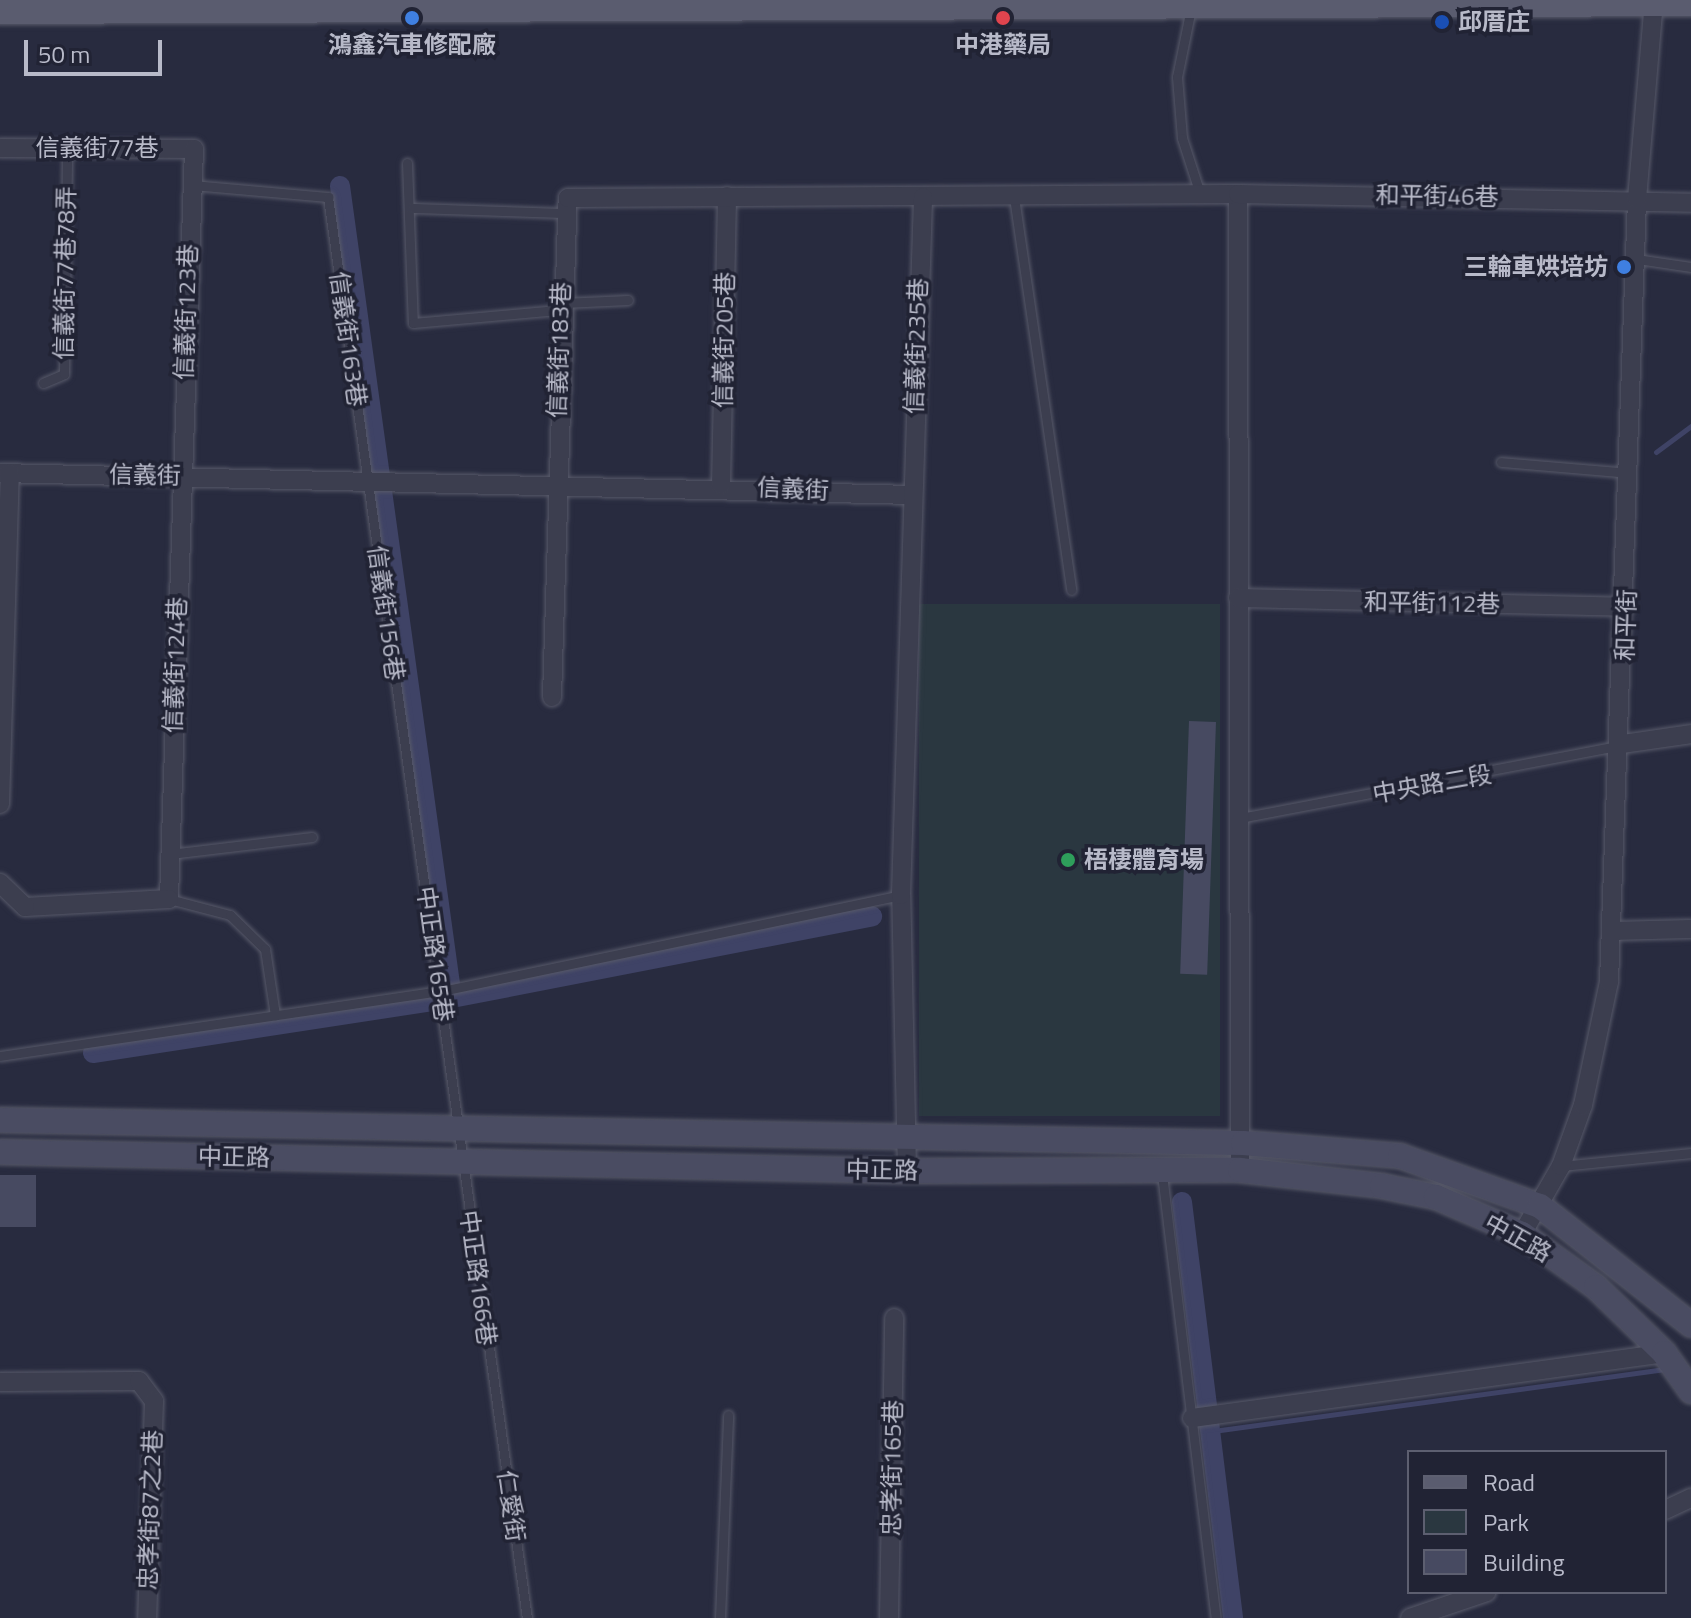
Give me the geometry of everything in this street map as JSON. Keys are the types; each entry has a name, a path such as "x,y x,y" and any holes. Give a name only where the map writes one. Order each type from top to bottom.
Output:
{"main road":[{"path":"0,10 441,4 1691,2"}],"street":[{"name":"和平街","path":"1522,1234 1561,1166 1586,1090 1609,982 1622,744 1637,199 1654,1"},
{"name":"信義街77巷","path":"0,148 194,149"},
{"name":"信義街123巷","path":"181,475 190,185 194,149"},
{"name":"和平街46巷","path":"727,196 1201,197 1238,194 1637,199 1691,203"},
{"path":"1238,194 1243,1143 1240,1170"},
{"path":"565,213 568,198 727,196"},
{"name":"信義街205巷","path":"721,485 727,196"},
{"name":"信義街235巷","path":"910,495 923,197"},
{"name":"信義街183巷","path":"552,697 555,487 565,213"},
{"name":"信義街","path":"5,473 181,475 555,487 721,485 910,495"},
{"path":"0,804 5,473"},
{"name":"信義街124巷","path":"169,899 181,475"},
{"path":"907,1171 901,895 910,495"},
{"name":"和平街112巷","path":"1238,598 1626,607"},
{"path":"1622,744 1691,734"},
{"path":"0,883 25,907 169,899"},
{"path":"1611,931 1691,929"},
{"name":"中正路","path":"0,1120 907,1141 1243,1143 1400,1156 1540,1206 1691,1325"},
{"name":"中正路","path":"0,1152 907,1171 1162,1174 1240,1170 1436,1197 1522,1234 1596,1287 1664,1353 1691,1391"},
{"name":"忠孝街165巷","path":"889,1618 894,1318"},
{"path":"1192,1418 1664,1353"},
{"name":"忠孝街87之2巷","path":"0,1382 139,1381 154,1401 147,1618"},
{"path":"1667,1509 1691,1498"},
{"path":"1410,1618 1466,1609 1485,1594"}],"lane":[{"path":"1192,5 1177,77 1182,138 1201,197"},
{"name":"信義街77巷78弄","path":"43,383 64,374 67,148"},
{"path":"407,163 412,208 413,323 628,300"},
{"name":"信義街163巷","path":"190,185 328,197 368,480"},
{"path":"1014,197 1071,590"},
{"path":"412,208 565,213"},
{"path":"1637,259 1691,267"},
{"path":"1501,462 1631,473"},
{"name":"信義街156巷","path":"368,480 404,747"},
{"name":"中央路二段","path":"1240,818 1622,744"},
{"name":"中正路165巷","path":"404,747 442,991 462,1161"},
{"path":"170,854 312,837"},
{"path":"0,1056 442,991 901,895"},
{"path":"169,899 230,915 265,949 275,1015"},
{"path":"1561,1166 1691,1153"},
{"name":"中正路166巷","path":"462,1161 494,1395"},
{"path":"1162,1174 1216,1618"},
{"name":"仁愛街","path":"494,1395 527,1618"},
{"path":"720,1618 728,1415"}],"green space":[{"name":"梧棲體育場","path":"919,604 1220,604 1220,1116 919,1116"}],"building":[{"path":"1189,721 1216,722 1207,975 1180,974"},
{"path":"0,1175 36,1175 36,1227 0,1227"}],"waterway":[{"path":"340,186 452,998"},
{"path":"1656,452 1691,426"},
{"path":"93,1053 452,998 872,916"},
{"path":"1182,1202 1233,1618"},
{"path":"1213,1431 1667,1369"}],"place":[{"name":"鴻鑫汽車修配廠","path":"412,18"},
{"name":"中港藥局","path":"1003,18"},
{"name":"邱厝庄","path":"1442,22"},
{"name":"三輪車烘培坊","path":"1624,267"},
{"name":"梧棲體育場","path":"1068,860"}]}
